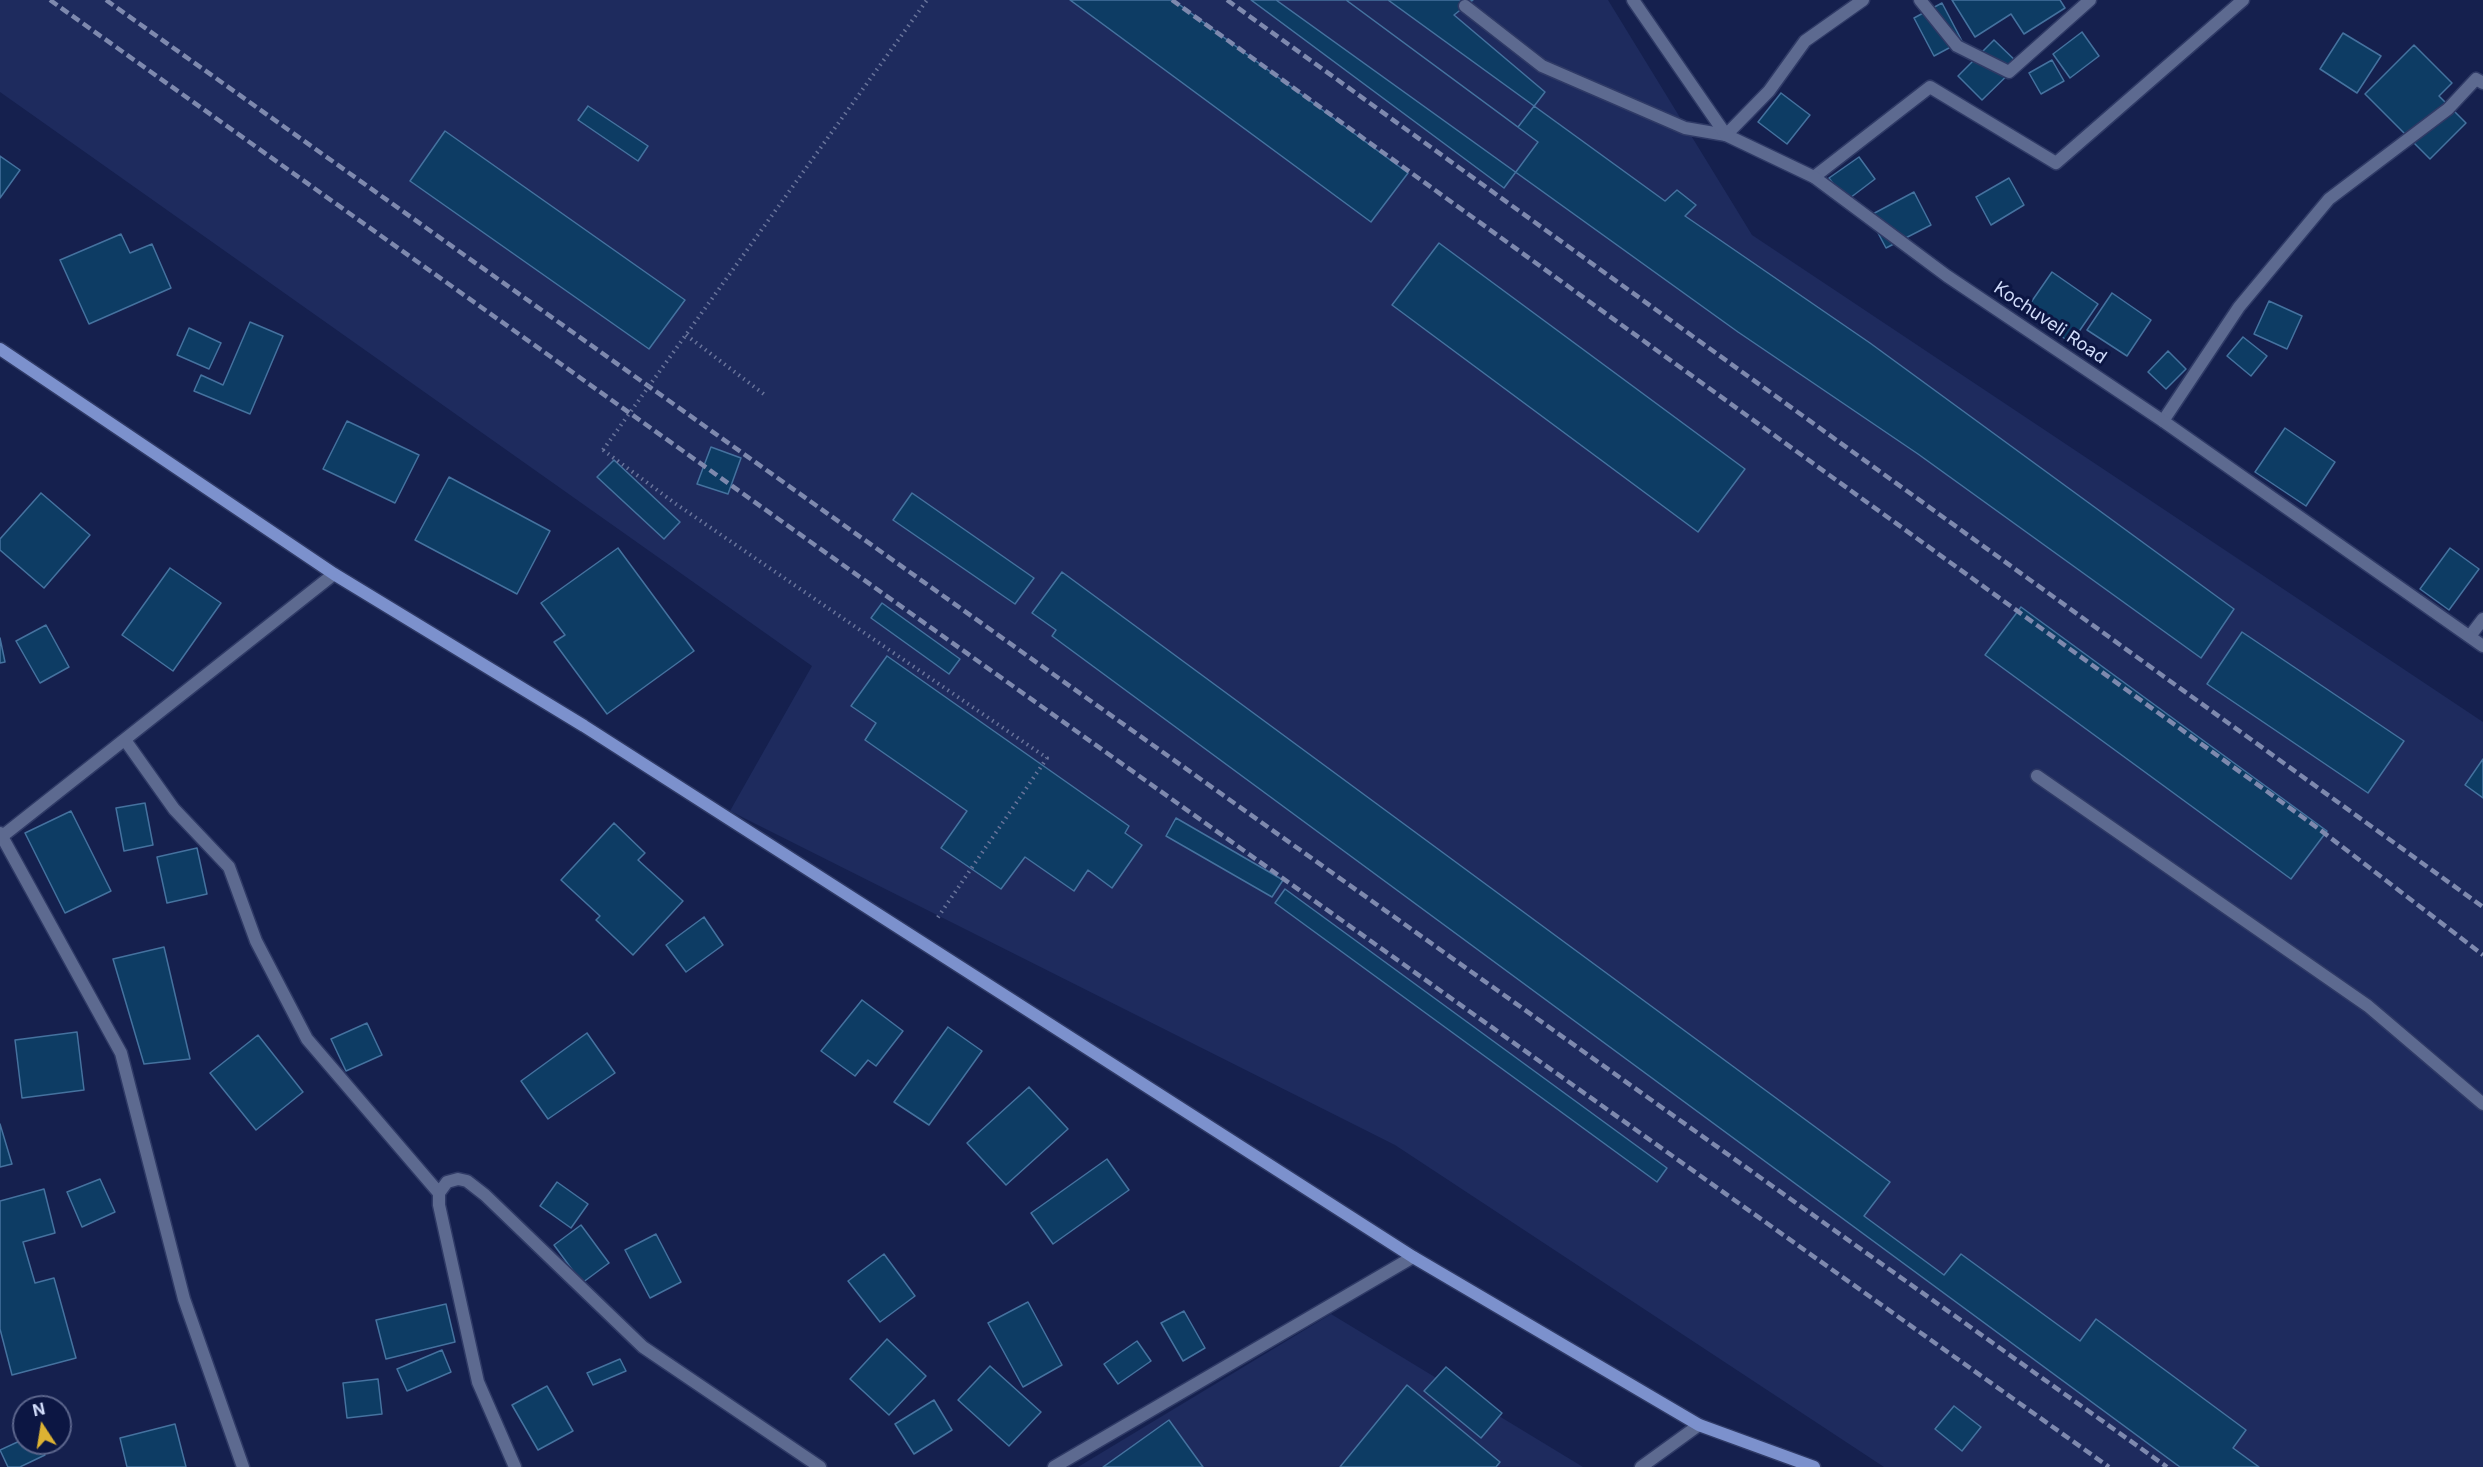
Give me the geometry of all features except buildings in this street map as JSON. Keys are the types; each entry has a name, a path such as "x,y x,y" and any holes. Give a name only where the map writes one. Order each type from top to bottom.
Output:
{"main road":[{"path":"0,349 334,574 584,726 1413,1257 1699,1425 1814,1467"}],"street":[{"name":"Kochuveli Road","path":"1633,0 1726,135 1814,177 1947,276 2163,421 2483,646"},
{"path":"1465,6 1542,66 1685,128 1726,135 1769,91 1805,41 1863,0"},
{"path":"1920,0 1957,46 2009,72 2090,0"},
{"path":"1814,177 1930,87 2056,163 2243,0"},
{"path":"2163,421 2239,307 2329,199 2448,109 2476,79 2483,83"},
{"path":"243,1467 184,1299 121,1053 1,836 334,574"},
{"path":"2470,636 2483,619"},
{"path":"124,740 174,809 229,867 256,941 307,1039 439,1193 478,1382 515,1467"},
{"path":"2037,776 2368,1006 2483,1104"},
{"path":"439,1193 447,1182 458,1179 467,1181 643,1347 820,1467"},
{"path":"1054,1467 1413,1257"},
{"path":"1641,1467 1699,1425"}],"path":[{"path":"921,942 1047,758 676,504 603,450 927,0"},
{"path":"686,335 765,395"}],"shaded area":[{"path":"0,0 1608,0 1752,235 2483,722 2483,1467 1884,1467 1395,1145 730,811 812,666 0,92"},
{"path":"1331,1314 1583,1467 1078,1467"}],"railway":[{"path":"50,0 2109,1467"},
{"path":"106,0 2167,1467"},
{"path":"1172,0 2319,829 2483,955"},
{"path":"1227,0 2483,907"}]}
